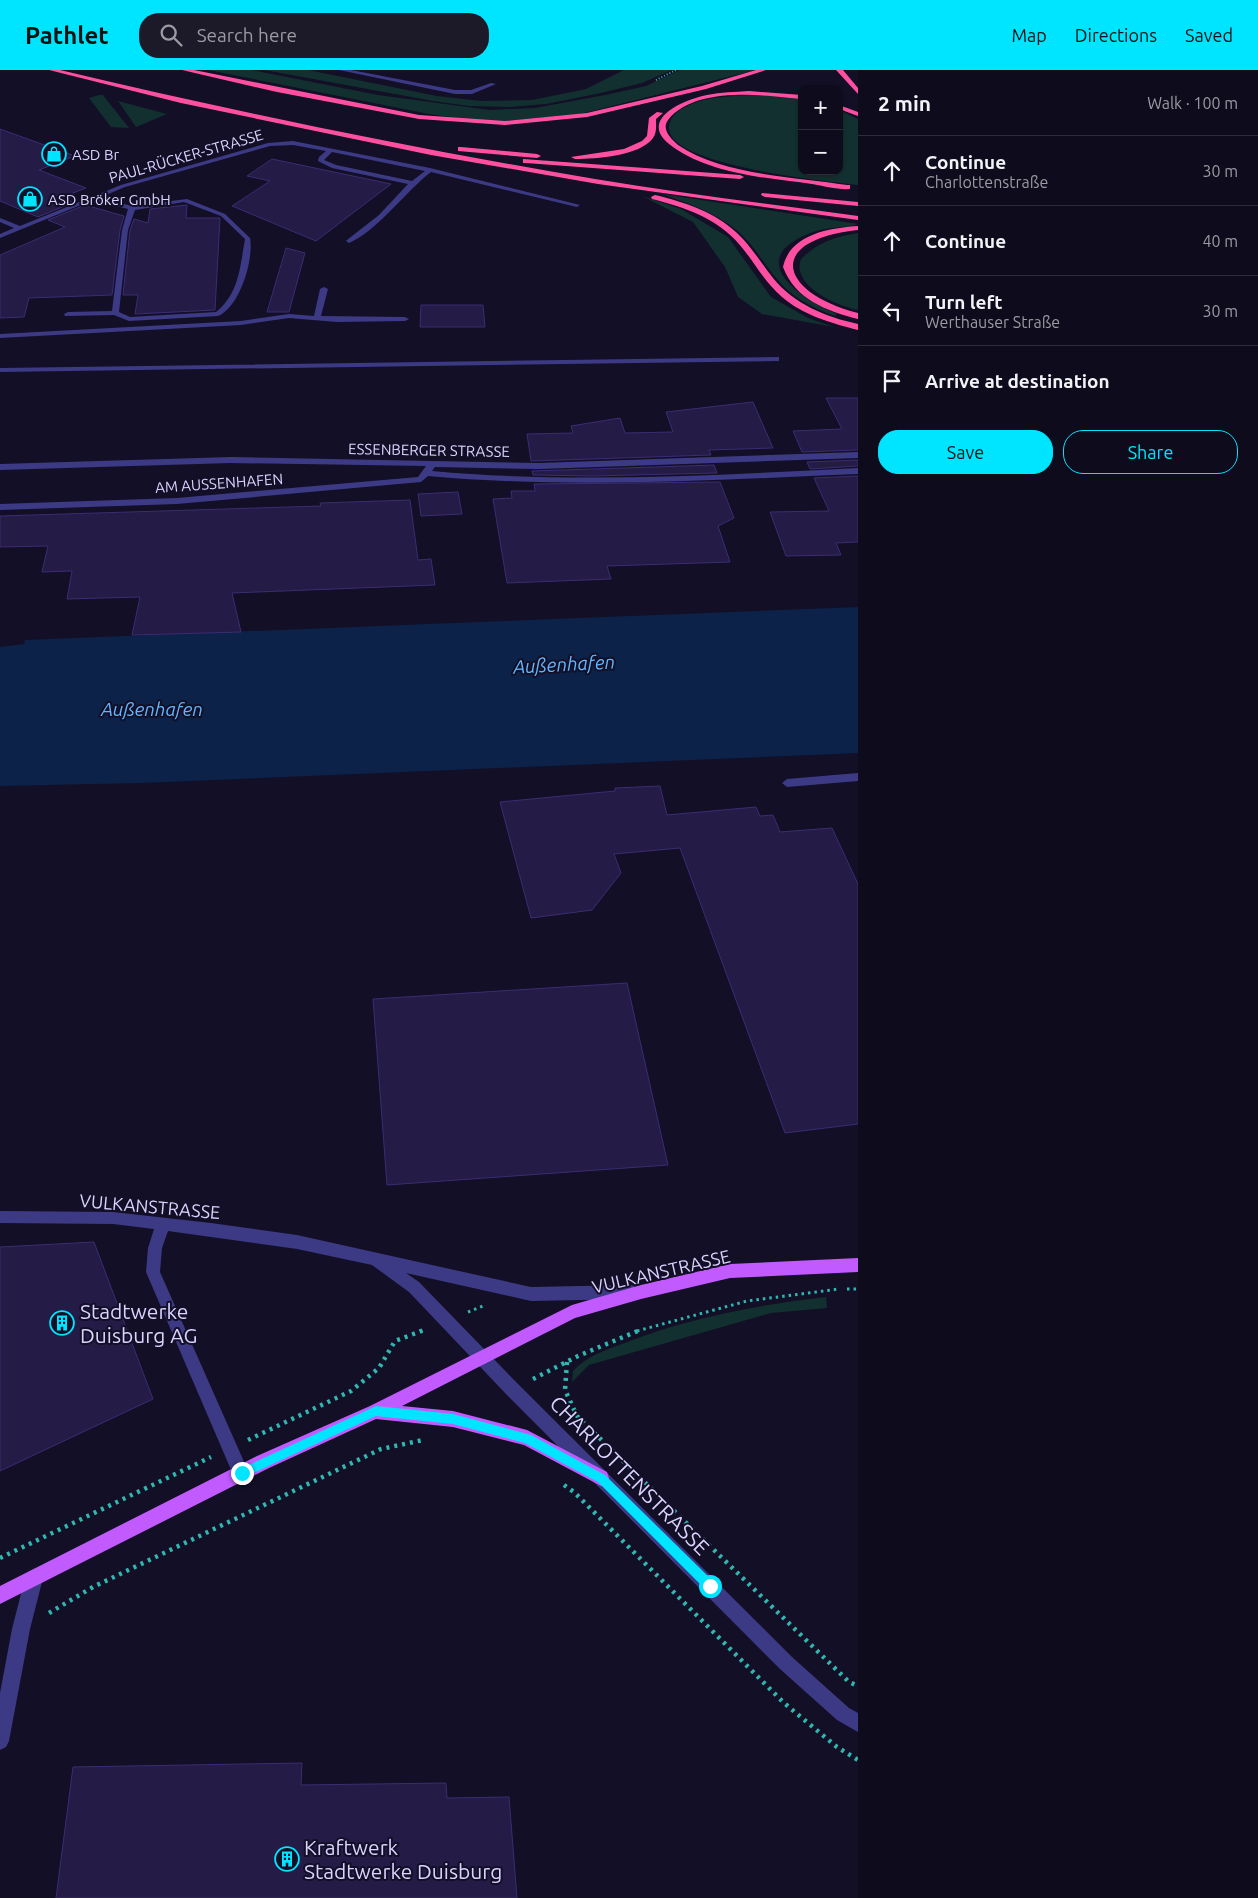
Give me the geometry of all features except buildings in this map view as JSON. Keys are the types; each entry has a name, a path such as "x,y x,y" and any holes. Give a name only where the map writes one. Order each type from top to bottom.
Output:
{"highway":[{"path":"52,70 108,85 430,153 598,182 858,218"},
{"path":"80,70 196,97 520,161 605,175 735,192"},
{"path":"185,70 419,117 486,122 547,120 587,115 704,88 763,70"},
{"path":"839,70 858,92"},
{"path":"458,149 553,158 582,157 628,150 643,144 651,136 653,118 664,108 704,88"},
{"path":"798,97 749,93 706,97 678,107 668,114 662,124 662,132 677,147 712,162 858,189"},
{"path":"843,108 858,114"},
{"path":"520,161 770,179 846,187"},
{"path":"598,182 668,200 696,211 722,225 741,241 775,286 791,300 822,316 858,327"},
{"path":"754,194 858,204"},
{"path":"858,228 828,232 800,244 792,253 788,270 800,289 830,306 858,316"}],"main road":[{"name":"VULKANSTRASSE","path":"0,1595 242,1473 376,1411 572,1312 641,1292 730,1272 858,1265"},
{"path":"376,1411 453,1419 527,1438 601,1478"}],"street":[{"path":"342,70 455,92 472,92 493,84"},
{"name":"PAUL-RÜCKER-STRASSE","path":"0,236 123,186 270,144 293,143 331,150 427,169 577,204"},
{"path":"331,150 321,158 321,161 334,167 413,183"},
{"path":"349,241 381,216 427,169"},
{"path":"68,314 115,313 129,319 218,314 229,307 240,289 248,239 223,215 185,200 132,208 92,198"},
{"path":"115,313 125,230 132,208"},
{"path":"0,220 20,228"},
{"path":"317,319 324,289"},
{"path":"0,336 242,323 289,316 317,319 405,319"},
{"path":"0,370 776,359"},
{"name":"ESSENBERGER STRASSE","path":"0,467 231,460 539,466 858,455"},
{"path":"426,473 432,465"},
{"path":"426,473 485,479 608,479 858,471"},
{"name":"AM AUSSENHAFEN","path":"0,507 177,501 421,479 426,473"},
{"path":"787,783 858,777"},
{"name":"VULKANSTRASSE","path":"0,1217 114,1218 297,1242 531,1294 641,1292"},
{"path":"163,1224 155,1248 153,1272 242,1473"},
{"name":"CHARLOTTENSTRASSE","path":"375,1259 414,1286 446,1321 483,1356 601,1478 786,1663 843,1714 858,1723"},
{"path":"0,1741 21,1629 34,1578"}],"path":[{"path":"0,1558 351,1391 379,1368 395,1341 486,1305 496,1287"},
{"path":"567,1362 565,1379 566,1399 577,1416 835,1668 858,1686"},
{"path":"559,1482 574,1492 784,1703 837,1747 858,1760"}],"green space":[{"path":"208,70 251,70 378,95 490,110 535,108 605,95 646,86 680,70 756,70 580,114 505,121 474,120 429,114"},
{"path":"264,70 308,70 437,96 481,101 532,100 586,89 624,70 672,70 642,83 601,93 546,104 510,107 469,106 433,101"},
{"path":"103,95 129,128 111,127 89,98"},
{"path":"761,95 798,99 798,175 843,175 843,112 858,119 858,185 753,170 723,162 696,153 677,143 669,130 673,116 685,107 706,100"},
{"path":"118,101 167,114 136,127"},
{"path":"662,194 858,224 816,231 794,241 782,252 779,264 783,275 792,286 805,297 837,314 835,316 819,310 789,292 747,240 727,223 700,208"},
{"path":"642,196 681,209 728,237 771,297 808,318 834,327 762,314 738,297 725,267 693,222"},
{"path":"858,233 858,310 842,305 816,292 803,279 800,268 801,259 820,244 842,236"},
{"path":"826,1297 827,1308 771,1313 589,1365 572,1382 573,1371 596,1354 647,1335 722,1314"}],"water":[{"name":"Außenhafen","path":"858,607 858,753 142,783 0,786 0,647 24,644 25,640"}],"place":[{"name":"ASD Br","path":"54,154"},
{"name":"ASD Bröker GmbH","path":"30,199"},
{"name":"Stadtwerke Duisburg AG","path":"62,1323"},
{"name":"Kraftwerk Stadtwerke Duisburg","path":"287,1859"}],"route":[{"path":"242,1473 376,1411 453,1419 527,1438 601,1478 710,1586"}]}
